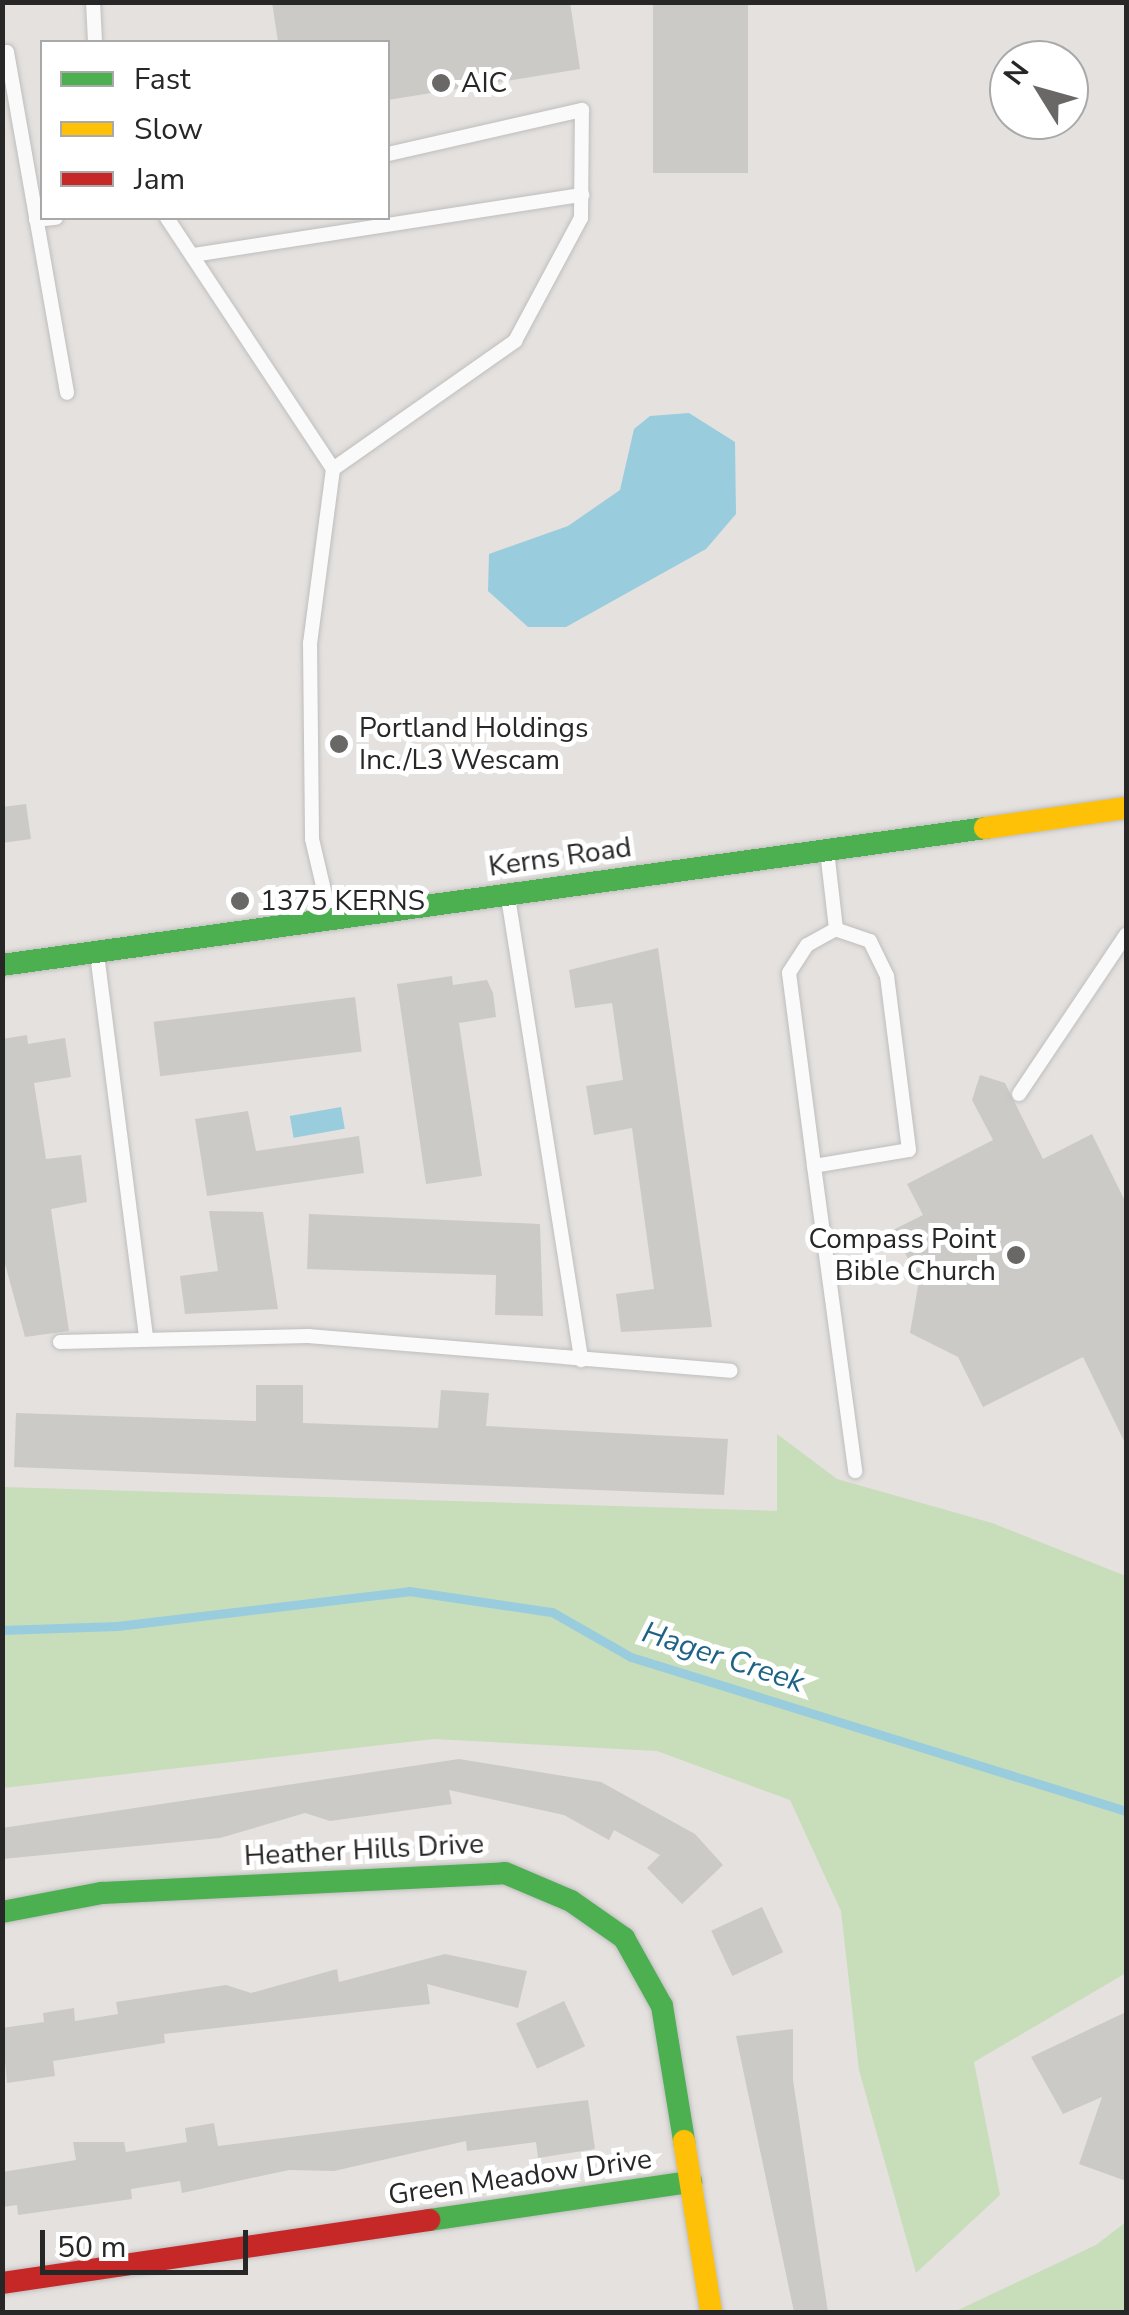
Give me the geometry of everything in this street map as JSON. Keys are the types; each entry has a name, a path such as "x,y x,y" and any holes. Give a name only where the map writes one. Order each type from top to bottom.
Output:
{"street":[{"name":"Kerns Road","path":"2,965 332,922 826,850 1126,813"},
{"name":"Heather Hills Drive","path":"2,1912 102,1893 505,1872 624,1938 662,2006 711,2312"},
{"name":"Green Meadow Drive","path":"2,2283 691,2182"}],"lane":[{"path":"93,2 95,40"},
{"path":"6,52 67,394"},
{"path":"333,468 515,341 582,218 582,110 390,154"},
{"path":"193,255 582,195"},
{"path":"36,220 40,220"},
{"path":"169,220 333,468 310,644 312,840 332,922"},
{"path":"826,850 836,930"},
{"path":"508,894 581,1360"},
{"path":"814,1166 909,1150 887,976 870,941 836,930 807,945 788,973 855,1471"},
{"path":"1019,1094 1126,935"},
{"path":"98,954 146,1335"},
{"path":"60,1342 146,1335 308,1336 730,1370"}],"green space":[{"path":"777,1434 837,1479 992,1523 1126,1576 1126,1973 974,2062 1000,2195 916,2273 859,2070 841,1911 790,1800 657,1751 434,1739 3,1788 3,1487 777,1511"},
{"path":"1126,2222 1126,2312 954,2312 1096,2245"}],"water":[{"path":"689,413 735,442 736,514 706,549 566,627 528,627 488,591 489,554 568,526 620,490 634,429 650,416"},
{"path":"341,1107 345,1129 294,1138 290,1116"}],"building":[{"path":"272,2 570,2 580,69 390,100 390,40 278,40"},
{"path":"653,2 748,2 748,173 653,173"},
{"path":"26,804 31,839 2,843 2,807"},
{"path":"658,948 712,1327 621,1332 616,1294 654,1289 632,1128 594,1135 586,1086 623,1080 612,1003 575,1008 569,970"},
{"path":"452,976 453,985 487,980 493,993 496,1017 459,1023 482,1176 426,1184 397,984"},
{"path":"355,997 362,1052 160,1076 154,1022"},
{"path":"27,1035 28,1044 65,1038 71,1077 34,1083 46,1159 81,1155 87,1202 51,1209 69,1331 25,1337 2,1253 2,1039"},
{"name":"Compass Point Bible Church","path":"980,1075 1005,1083 1043,1159 1092,1134 1126,1203 1126,1445 1083,1357 983,1407 958,1357 910,1333 919,1280 893,1230 923,1215 907,1184 993,1140 972,1100"},
{"path":"248,1111 256,1151 359,1136 364,1173 207,1196 195,1119"},
{"path":"209,1211 263,1212 278,1309 185,1314 180,1276 218,1271"},
{"path":"309,1214 540,1224 543,1316 495,1315 496,1275 307,1269"},
{"path":"256,1385 303,1385 303,1423 438,1428 441,1390 489,1393 486,1426 728,1439 724,1495 14,1467 16,1413 256,1421"},
{"path":"459,1759 601,1782 695,1834 723,1865 682,1904 647,1868 660,1855 614,1830 609,1840 564,1815 449,1790 452,1804 330,1821 305,1813 220,1838 2,1859 2,1828"},
{"path":"762,1907 783,1952 732,1976 711,1931"},
{"path":"445,1954 527,1971 518,2008 427,1984 430,2004 164,2034 165,2043 53,2061 55,2076 7,2083 2,2028 44,2022 43,2013 74,2008 75,2021 118,2014 116,2002 226,1985 251,1993 337,1969 339,1982"},
{"path":"564,2001 585,2046 537,2069 516,2023"},
{"path":"1126,2012 1126,2181 1079,2164 1102,2097 1063,2114 1031,2057"},
{"path":"793,2029 793,2080 828,2312 794,2312 736,2036"},
{"path":"588,2100 595,2149 538,2158 536,2142 467,2151 466,2141 334,2171 289,2170 182,2193 180,2181 131,2189 132,2199 18,2215 17,2205 2,2207 2,2172 76,2160 73,2142 124,2142 126,2152 187,2142 185,2128 214,2123 218,2146"}],"waterway":[{"name":"Hager Creek","path":"2,1630 117,1626 409,1591 552,1612 631,1657 1126,1811"}],"traffic: fast":[{"path":"2,965 985,828"},
{"path":"2,1912 102,1893 505,1873 571,1901 624,1938 662,2006 684,2141"},
{"path":"429,2220 691,2182"}],"traffic: slow":[{"path":"985,828 1126,808"},
{"path":"684,2141 711,2312"}],"traffic: jam":[{"path":"2,2283 429,2220"}],"place":[{"name":"AIC","path":"441,83"},
{"name":"Portland Holdings Inc./L3 Wescam","path":"339,744"},
{"name":"1375 KERNS","path":"240,901"},
{"name":"Compass Point Bible Church","path":"1016,1255"}]}
